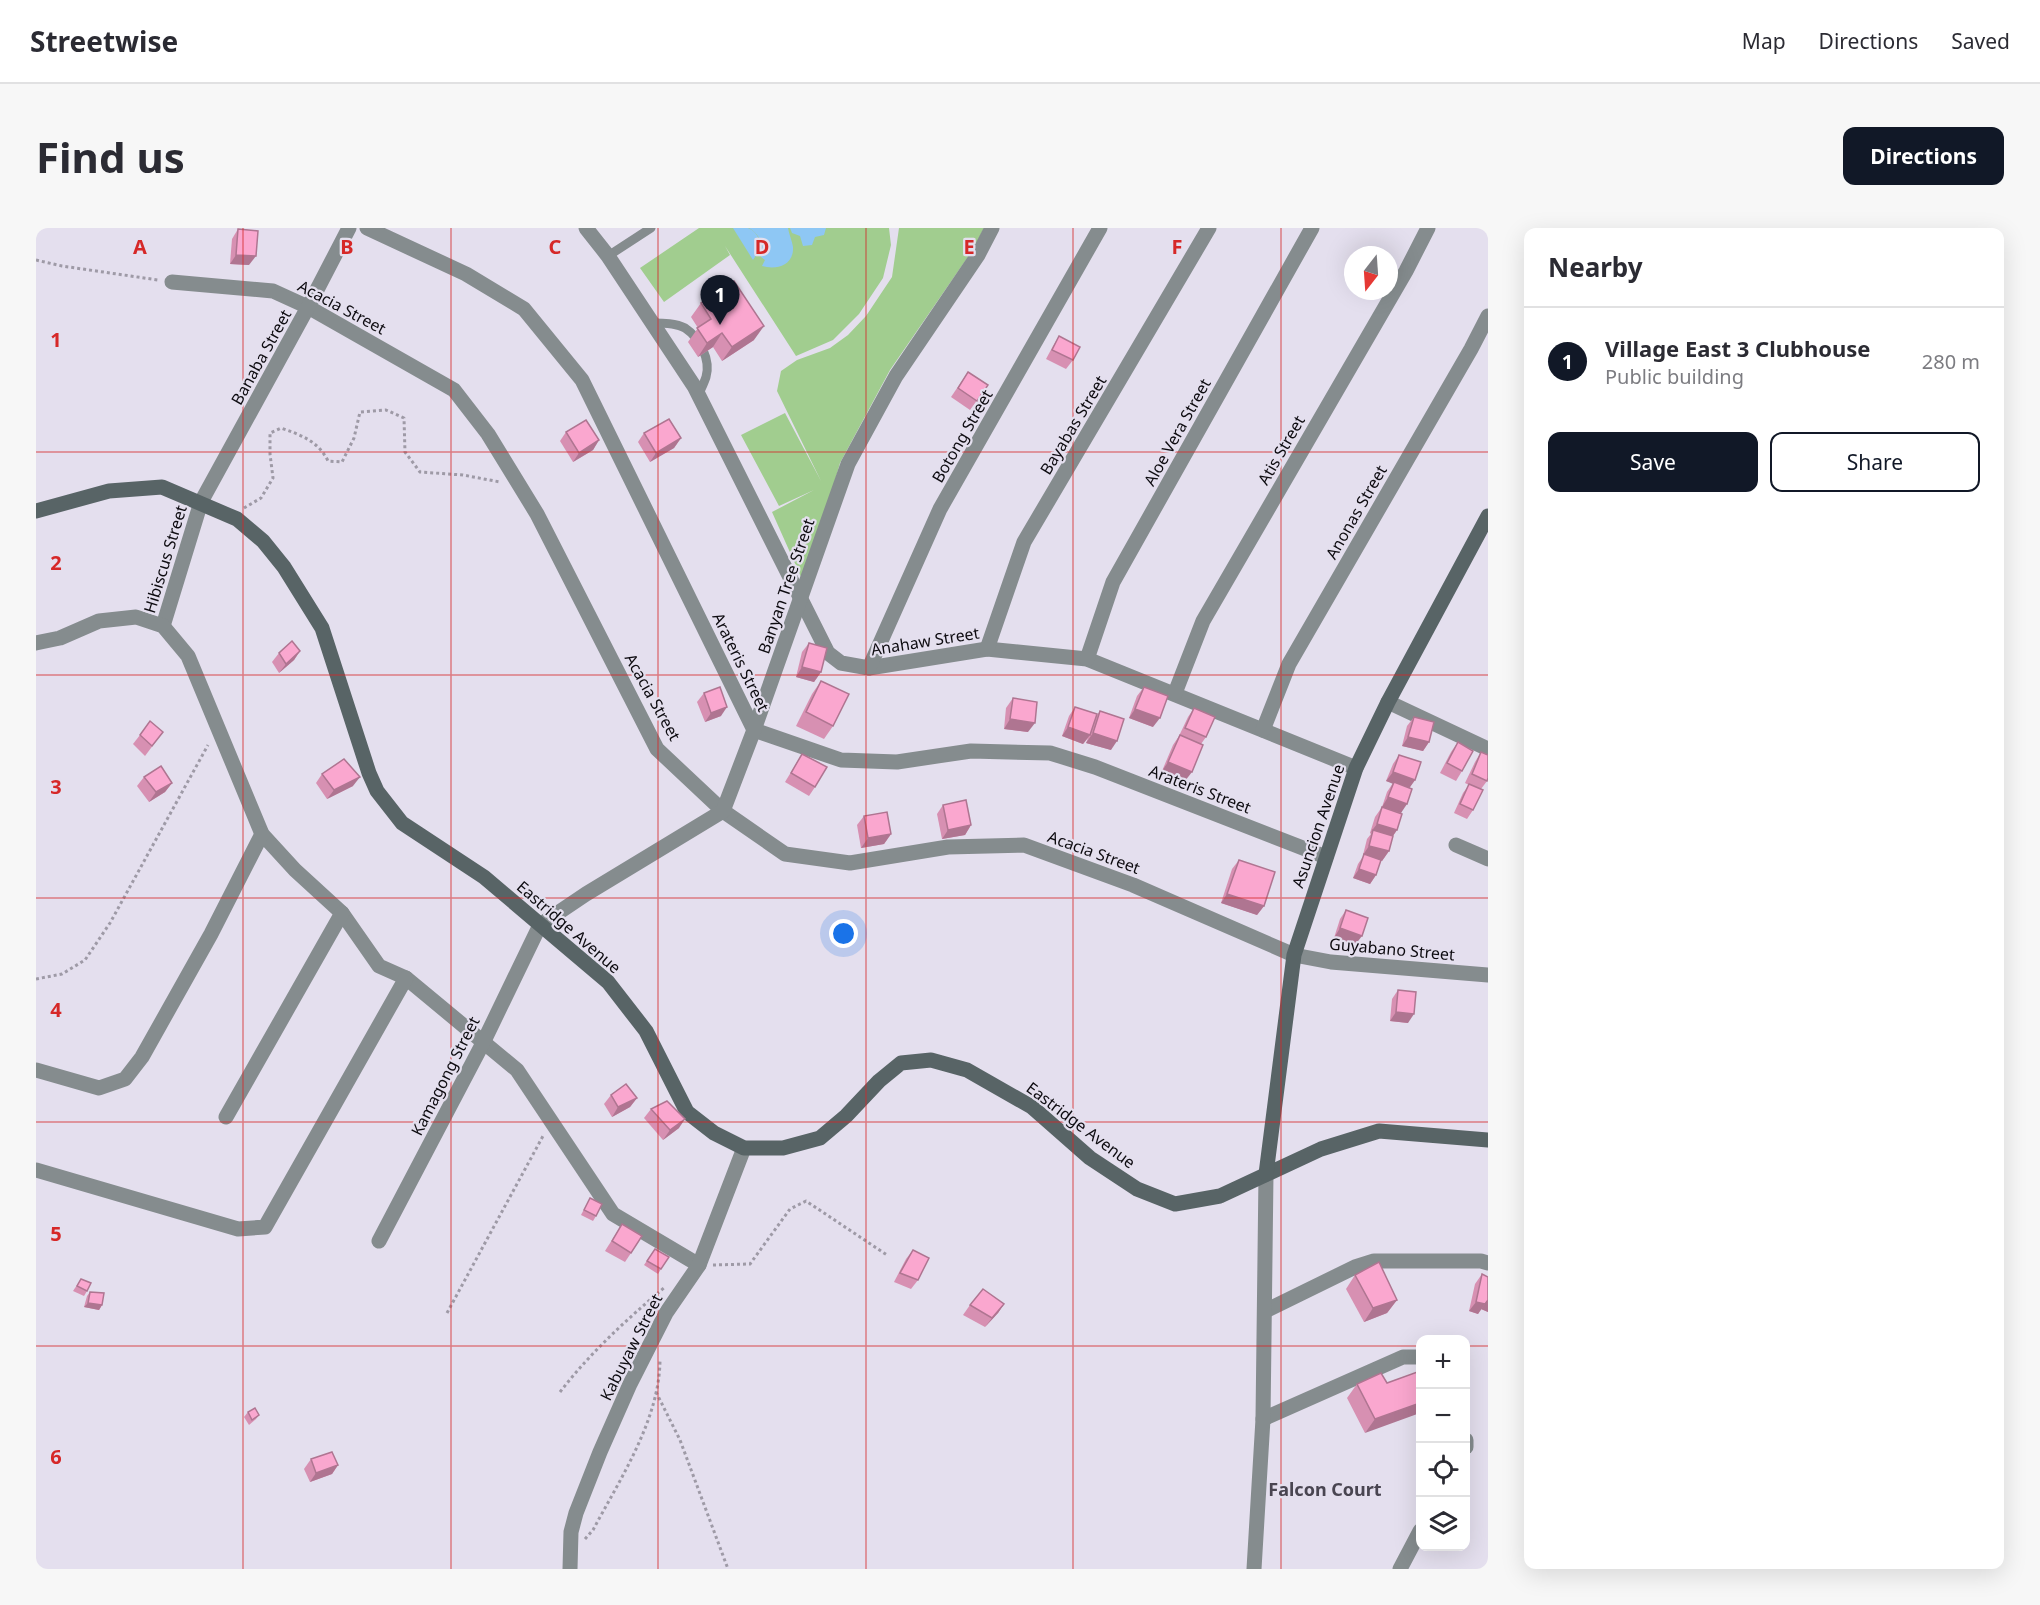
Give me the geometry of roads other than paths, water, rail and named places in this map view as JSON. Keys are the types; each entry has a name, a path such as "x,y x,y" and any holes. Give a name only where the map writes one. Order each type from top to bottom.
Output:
{"street":[{"name":"Banaba Street","path":"201,502 308,308 349,228"},
{"name":"Arateris Street","path":"367,228 466,274 524,309 582,380 754,730 841,760 897,762 971,751 1050,753 1095,767 1326,857"},
{"name":"Anahaw Street","path":"586,228 608,256 699,394 828,653 841,663 869,668 987,649 1087,658 1356,768"},
{"name":"Banyan Tree Street","path":"723,811 849,464 896,376 978,255 992,228"},
{"name":"Botong Street","path":"869,668 940,509 1038,341 1100,228"},
{"name":"Bayabas Street","path":"987,649 1024,542 1209,228"},
{"name":"Aloe Vera Street","path":"1087,658 1113,582 1312,228"},
{"name":"Atis Street","path":"1175,693 1203,621 1406,271 1428,228"},
{"name":"Acacia Street","path":"172,282 273,291 308,308 454,390 489,434 537,514 657,748 723,811 785,854 850,863 948,847 1024,845 1133,885 1294,955"},
{"name":"Anonas Street","path":"1263,730 1289,664 1488,316"},
{"name":"Eastridge Avenue","path":"36,511 109,491 162,487 237,519 270,550 284,567 322,628 369,772 377,791 402,823 484,877 608,982 646,1031 687,1112 714,1133 744,1148 783,1148 819,1138 846,1116 879,1081 901,1063 931,1060 967,1070 1032,1107 1090,1158 1137,1190 1175,1204 1220,1196 1321,1149 1379,1131 1488,1140"},
{"name":"Hibiscus Street","path":"163,626 201,502"},
{"name":"Asuncion Avenue","path":"1266,1174 1294,955 1356,768 1388,702 1488,516"},
{"path":"36,643 60,638 99,621 136,617 163,626 188,656 262,834 295,870 342,913 380,966 406,978 517,1070 613,1214 699,1265"},
{"path":"1388,702 1488,749"},
{"path":"540,925 586,894 723,811"},
{"path":"36,1070 99,1088 125,1079 142,1057 211,934 262,834"},
{"path":"1456,845 1488,859"},
{"path":"226,1117 342,913"},
{"name":"Kamagong Street","path":"380,1241 483,1043 540,925"},
{"name":"Guyabano Street","path":"1294,955 1331,962 1488,975"},
{"path":"36,1170 238,1228 265,1227 406,978"},
{"name":"Kabuyaw Street","path":"570,1562 571,1532 576,1513 600,1452 630,1384 666,1313 699,1265 744,1148"},
{"path":"1254,1569 1263,1419 1266,1174"},
{"path":"1265,1311 1355,1267 1374,1261 1481,1261 1488,1263"},
{"path":"1263,1419 1403,1357 1416,1357"},
{"path":"1400,1569 1416,1539"}],"lane":[{"path":"608,256 651,228"},
{"path":"653,323 668,323 685,328 700,344 707,358 707,375 699,394"}],"water":[{"path":"733,228 748,228 757,235 760,251 753,260"},
{"path":"749,228 788,228 793,247 791,259 778,267 762,266 765,260 761,257 760,240"},
{"path":"790,228 826,228 824,235 815,237 812,245 803,246 800,236 792,233"}],"place":[{"name":"Village East 3 Clubhouse","path":"720,325"}],"district":[{"name":"Falcon Court","path":"1325,1489"}]}
